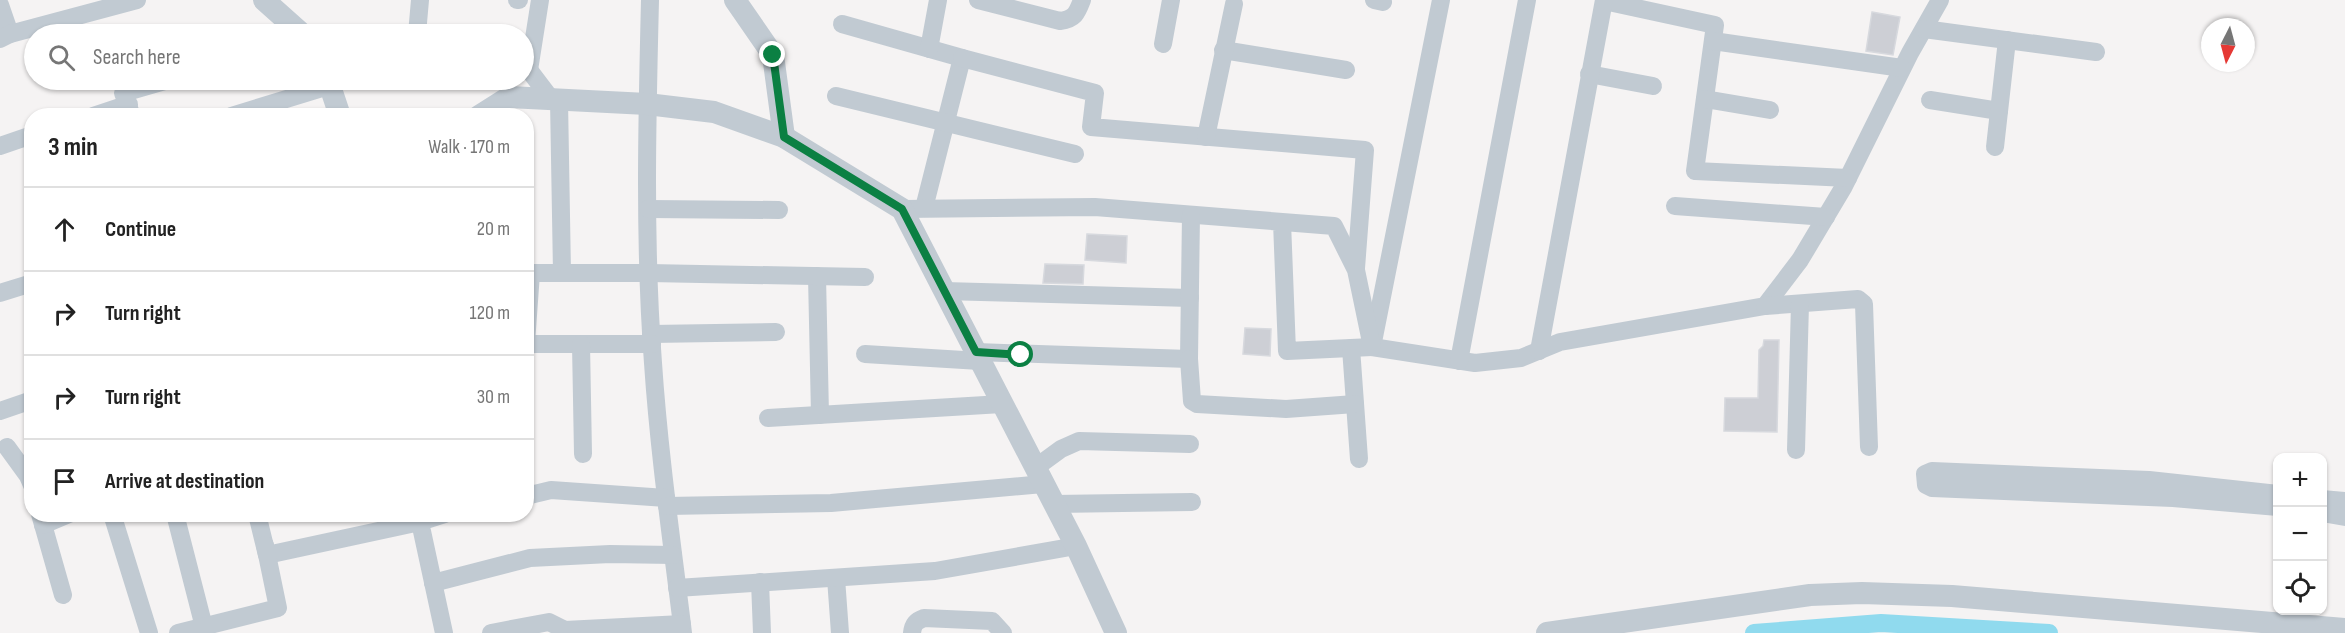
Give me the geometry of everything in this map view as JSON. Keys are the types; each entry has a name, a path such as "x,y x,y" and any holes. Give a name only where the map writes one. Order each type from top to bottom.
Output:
{"street":[{"path":"45,24 137,0"},
{"path":"264,0 291,24"},
{"path":"418,24 420,0"},
{"path":"534,30 540,0"},
{"path":"491,633 549,622 565,630 683,629 667,502 652,339 647,104 650,0"},
{"path":"735,0 773,55 784,137"},
{"path":"929,49 938,0"},
{"path":"978,0 1060,21 1071,20 1077,14 1082,0"},
{"path":"1163,44 1171,0"},
{"path":"1372,347 1441,0"},
{"path":"1459,361 1527,0"},
{"path":"1765,306 1800,260 1826,217 1848,178 1902,68 1940,0"},
{"path":"1206,137 1230,1"},
{"path":"1539,351 1604,1 1715,25 1695,171 1848,178"},
{"path":"0,5 3,35 24,30"},
{"path":"842,24 1095,93 1090,127 1365,150 1356,270"},
{"path":"1924,29 2096,52"},
{"path":"1713,40 1902,68"},
{"path":"1995,147 2007,40"},
{"path":"1223,50 1346,70"},
{"path":"962,58 946,123 913,209 944,291 1076,546 1116,633"},
{"path":"1589,74 1653,86"},
{"path":"534,78 555,100 562,273"},
{"path":"129,108 123,93 133,90"},
{"path":"255,108 308,90"},
{"path":"331,90 337,108"},
{"path":"836,96 1075,154"},
{"path":"493,108 509,97 647,104 714,112 784,137 913,209 1095,207 1334,226 1356,270 1372,347"},
{"path":"1705,99 1770,110"},
{"path":"1930,100 1999,111"},
{"path":"0,146 24,138"},
{"path":"1675,206 1826,217"},
{"path":"648,209 779,210"},
{"path":"1191,215 1189,359 1192,401 1197,404 1286,409 1355,404"},
{"path":"1282,222 1287,351 1372,347 1475,363 1521,358 1560,342 1765,306 1858,299 1864,304 1869,447"},
{"path":"534,273 865,277"},
{"path":"817,276 820,415"},
{"path":"0,293 24,286"},
{"path":"944,291 1190,298"},
{"path":"1796,450 1800,304"},
{"path":"534,343 581,344 776,332"},
{"path":"581,344 583,454"},
{"path":"1351,348 1359,459"},
{"path":"865,354 1189,359"},
{"path":"0,411 24,403"},
{"path":"768,418 1002,404"},
{"path":"534,494 551,490 667,502 831,503 1039,476 1061,449 1079,441 1190,444"},
{"path":"8,447 24,470"},
{"path":"2273,494 2150,480 1932,471 1925,474 1924,480 1926,485 1932,488 2154,496 2273,507"},
{"path":"2327,499 2345,501"},
{"path":"1053,504 1192,502"},
{"path":"2327,514 2345,516"},
{"path":"43,522 63,595"},
{"path":"114,522 149,633"},
{"path":"175,522 191,631 278,608 264,543"},
{"path":"259,522 267,555 373,523 420,522 444,633"},
{"path":"677,588 935,571 1076,546"},
{"path":"433,583 530,558 610,554 674,555"},
{"path":"836,578 840,633"},
{"path":"760,582 762,633"},
{"path":"1546,633 1810,595 1862,593 1952,596 2345,629"},
{"path":"912,633 912,627 916,621 924,618 992,621 1003,633"}],"building":[{"path":"1872,12 1900,17 1893,55 1866,51"},
{"path":"1087,234 1127,236 1126,263 1085,260"},
{"path":"1045,264 1084,265 1083,284 1043,283"},
{"path":"1245,328 1271,329 1270,356 1243,354"},
{"path":"1764,340 1779,340 1777,432 1724,431 1725,398 1758,398 1759,350"}],"waterway":[{"path":"1754,633 1881,623 2049,633"}],"route":[{"path":"773,55 784,137 902,209 976,352 1021,355"}]}
